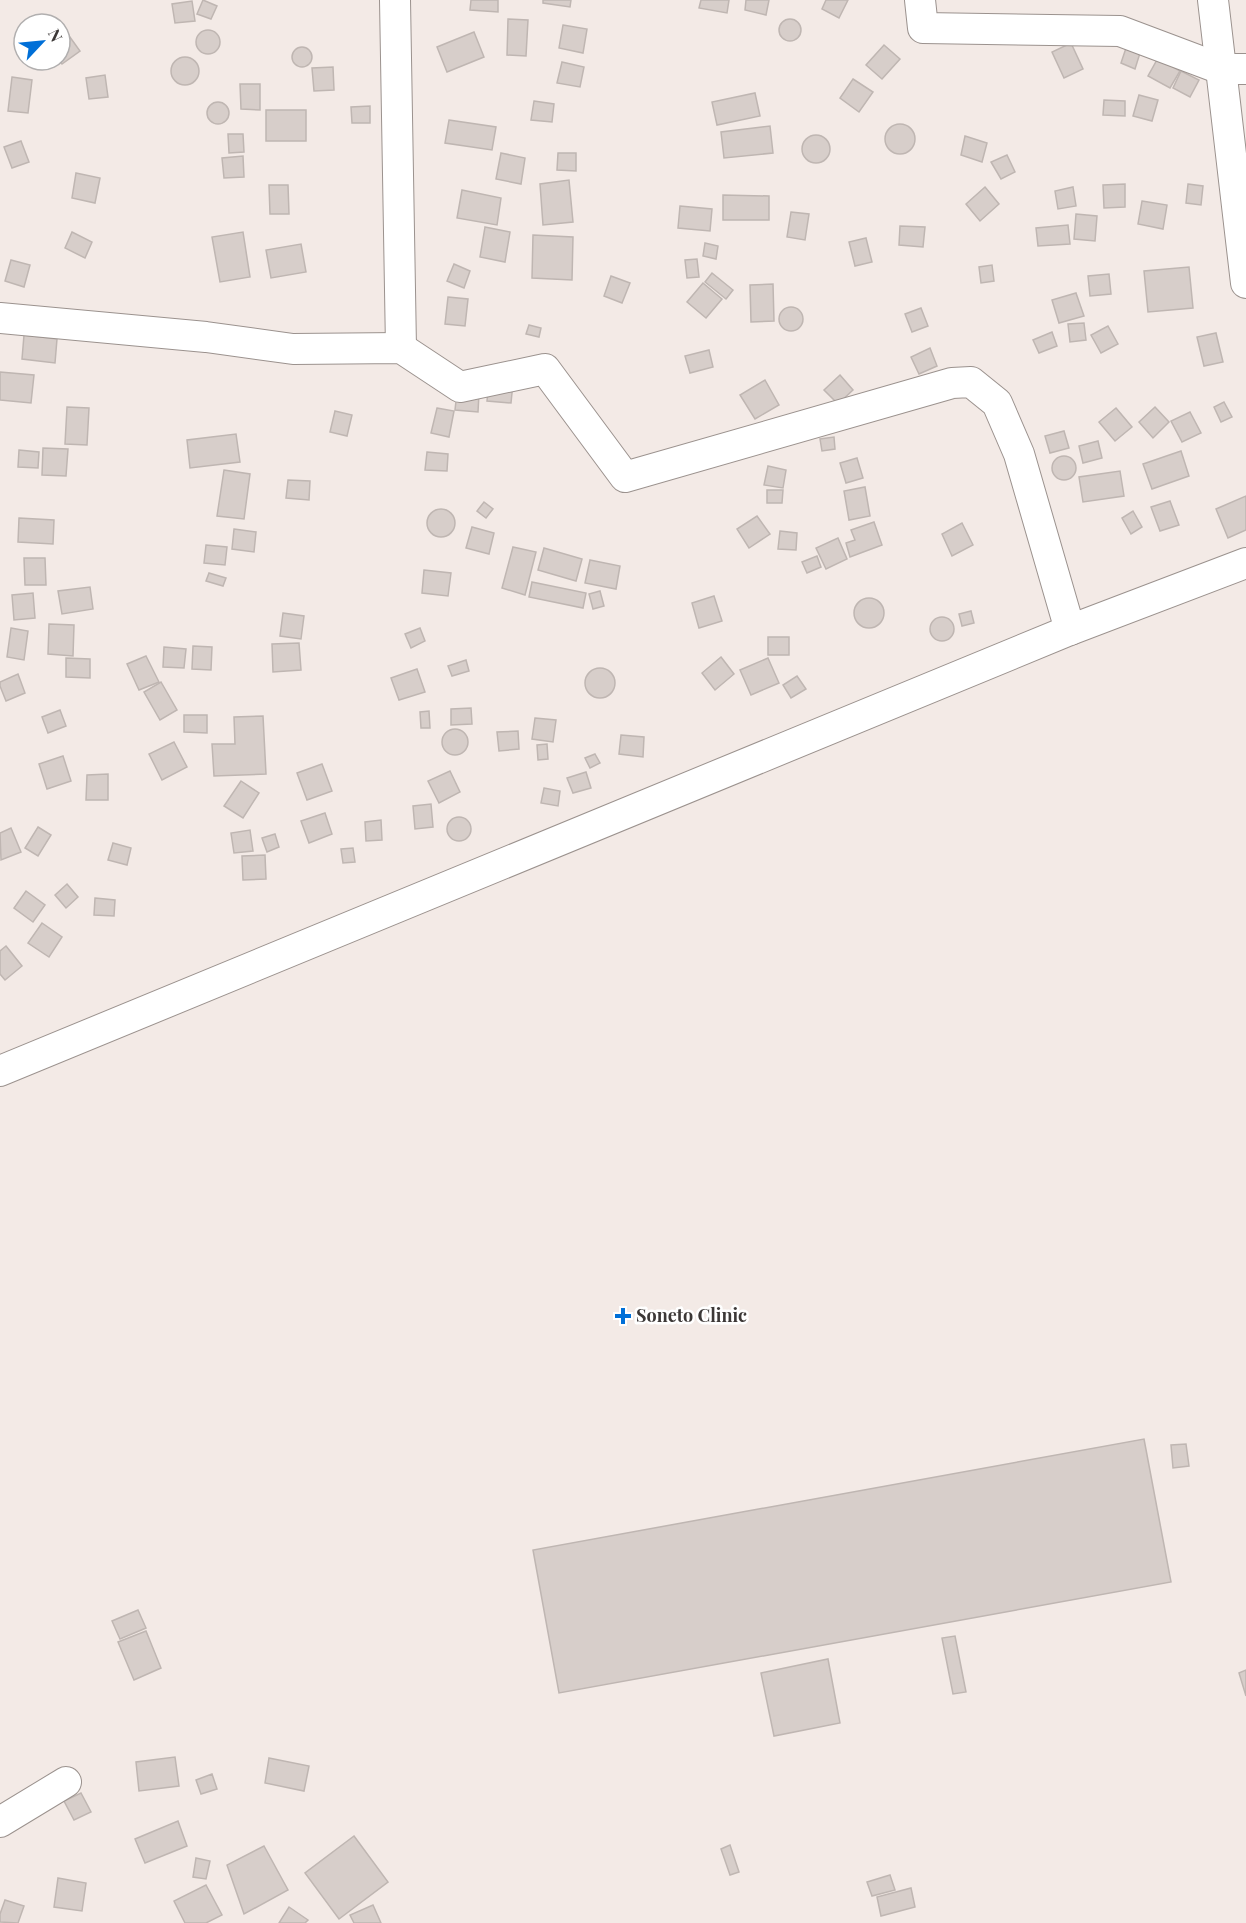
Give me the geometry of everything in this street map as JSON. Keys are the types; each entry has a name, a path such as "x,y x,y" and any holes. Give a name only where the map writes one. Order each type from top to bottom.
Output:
{"street":[{"path":"395,0 402,348"},
{"path":"920,0 923,28 1120,31 1234,69"},
{"path":"1214,0 1234,69 1246,283"},
{"path":"0,318 206,337 293,349 402,348 460,387 545,369 625,477 952,384 971,382 997,402 1019,454 1070,630"},
{"path":"0,1071 1070,630 1246,562"},
{"path":"0,1822 66,1782"}],"building":[{"path":"203,0 217,6 211,19 197,14"},
{"path":"471,0 498,0 498,12 470,10"},
{"path":"543,0 571,0 570,7 543,3"},
{"path":"701,0 729,0 727,13 699,8"},
{"path":"746,0 769,0 766,15 745,10"},
{"path":"826,0 848,0 839,18 822,9"},
{"path":"192,1 195,21 175,23 172,4"},
{"path":"508,19 528,20 526,56 507,55"},
{"path":"790,19 798,22 801,30 798,38 790,41 782,38 779,30 782,22"},
{"path":"563,25 587,29 583,53 559,48"},
{"path":"208,30 213,31 219,37 219,47 213,53 208,54 203,53 197,47 196,42 197,37 203,31"},
{"path":"474,32 484,57 447,72 437,47"},
{"path":"72,40 80,51 72,57"},
{"path":"1071,43 1083,69 1064,78 1052,52"},
{"path":"884,45 900,59 882,79 866,65"},
{"path":"302,47 309,50 312,57 309,64 302,67 295,64 292,57 295,50"},
{"path":"1126,48 1140,53 1135,69 1121,63"},
{"path":"185,57 195,61 199,71 195,81 185,85 175,81 171,71 175,61"},
{"path":"1158,58 1180,71 1170,88 1148,76"},
{"path":"562,62 584,67 580,87 557,83"},
{"path":"333,67 334,90 314,91 312,68"},
{"path":"1181,71 1199,80 1190,97 1173,88"},
{"path":"105,75 108,97 89,99 86,78"},
{"path":"12,77 32,80 28,113 8,111"},
{"path":"853,79 873,92 859,112 840,98"},
{"path":"240,84 260,84 260,110 241,109"},
{"path":"755,93 760,116 717,125 712,102"},
{"path":"1139,95 1158,100 1152,121 1133,116"},
{"path":"1104,100 1125,101 1125,116 1103,115"},
{"path":"534,101 554,104 552,122 531,120"},
{"path":"218,102 228,109 229,113 222,123 218,124 208,117 207,113 214,103"},
{"path":"370,106 370,123 352,123 351,107"},
{"path":"266,110 306,110 306,141 266,141"},
{"path":"449,120 496,127 492,150 445,143"},
{"path":"900,124 910,129 915,139 910,149 900,154 890,149 885,139 890,129"},
{"path":"770,126 773,153 724,158 721,132"},
{"path":"228,134 243,134 244,152 229,153"},
{"path":"816,135 826,139 830,149 826,159 816,163 806,159 802,149 806,139"},
{"path":"965,136 987,143 982,162 961,155"},
{"path":"21,141 29,162 12,168 4,147"},
{"path":"501,153 525,158 521,184 496,179"},
{"path":"558,153 576,153 576,171 557,170"},
{"path":"1007,155 1015,172 1001,179 991,162"},
{"path":"243,156 244,177 224,178 222,158"},
{"path":"76,173 100,178 95,203 72,198"},
{"path":"569,180 573,222 543,225 540,184"},
{"path":"1125,184 1125,207 1104,208 1103,185"},
{"path":"1188,184 1203,186 1201,205 1186,203"},
{"path":"269,185 288,185 289,214 270,214"},
{"path":"985,187 999,204 980,221 966,204"},
{"path":"1073,187 1076,206 1058,209 1055,191"},
{"path":"462,190 501,198 497,225 457,218"},
{"path":"723,195 769,196 769,220 723,220"},
{"path":"1142,201 1167,205 1163,229 1138,224"},
{"path":"680,206 712,209 710,231 678,228"},
{"path":"791,212 809,214 805,240 787,237"},
{"path":"1076,214 1097,216 1095,241 1074,239"},
{"path":"1068,225 1070,244 1038,246 1036,228"},
{"path":"900,226 925,227 923,247 899,245"},
{"path":"485,227 510,232 505,262 480,257"},
{"path":"72,232 92,242 85,258 65,248"},
{"path":"243,232 250,277 220,282 212,237"},
{"path":"533,235 573,237 572,280 532,278"},
{"path":"866,238 872,262 855,266 849,242"},
{"path":"705,243 718,246 716,259 703,256"},
{"path":"301,244 306,272 271,278 266,250"},
{"path":"697,259 699,277 687,278 685,260"},
{"path":"11,260 30,265 24,287 5,281"},
{"path":"454,264 470,271 464,288 447,281"},
{"path":"992,265 994,281 981,283 979,267"},
{"path":"1189,267 1193,308 1148,312 1144,271"},
{"path":"712,273 733,290 726,299 705,282"},
{"path":"1109,274 1111,294 1090,296 1088,276"},
{"path":"611,276 630,283 622,303 604,296"},
{"path":"703,283 722,299 706,318 687,302"},
{"path":"773,284 774,321 751,322 750,285"},
{"path":"1076,293 1084,316 1059,323 1052,300"},
{"path":"448,297 468,299 465,326 445,324"},
{"path":"791,307 800,310 803,319 800,328 791,331 782,328 779,319 782,310"},
{"path":"921,308 928,326 912,332 905,314"},
{"path":"1084,323 1086,340 1070,342 1068,324"},
{"path":"529,325 541,328 539,337 526,334"},
{"path":"1108,326 1118,344 1101,353 1091,335"},
{"path":"1052,332 1057,346 1039,353 1033,340"},
{"path":"1216,333 1223,362 1204,366 1197,337"},
{"path":"24,335 57,339 55,363 22,359"},
{"path":"930,348 937,366 919,374 911,357"},
{"path":"709,350 713,367 690,373 685,356"},
{"path":"0,372 34,375 31,403 0,400"},
{"path":"840,375 853,390 838,404 824,390"},
{"path":"765,380 779,405 755,419 740,395"},
{"path":"489,381 513,383 511,403 487,401"},
{"path":"457,392 479,393 478,412 455,410"},
{"path":"1224,402 1232,417 1221,422 1214,407"},
{"path":"67,407 89,408 87,445 65,444"},
{"path":"1155,407 1169,422 1153,438 1139,422"},
{"path":"437,408 454,411 449,437 431,433"},
{"path":"1116,408 1132,427 1115,441 1099,422"},
{"path":"335,411 352,415 347,436 330,432"},
{"path":"1190,412 1201,433 1182,442 1171,421"},
{"path":"1064,431 1069,448 1050,453 1045,436"},
{"path":"236,434 240,462 190,468 187,440"},
{"path":"834,437 835,449 822,451 820,439"},
{"path":"1098,441 1102,458 1083,463 1079,446"},
{"path":"43,448 68,449 66,476 42,475"},
{"path":"19,450 39,452 38,468 18,467"},
{"path":"1181,451 1189,476 1152,489 1143,464"},
{"path":"427,452 448,454 447,471 425,470"},
{"path":"1059,456 1069,456 1076,463 1076,473 1069,480 1059,480 1052,473 1052,463"},
{"path":"857,458 863,478 846,483 840,463"},
{"path":"768,466 786,470 783,488 764,485"},
{"path":"224,470 250,474 244,519 217,516"},
{"path":"1120,471 1124,496 1083,502 1079,477"},
{"path":"288,480 310,481 309,500 286,498"},
{"path":"865,487 870,516 849,520 844,491"},
{"path":"767,490 783,490 782,503 767,503"},
{"path":"1246,496 1246,530 1228,538 1216,509"},
{"path":"1170,501 1179,525 1160,531 1151,507"},
{"path":"484,502 493,509 486,518 477,511"},
{"path":"441,509 451,513 455,523 451,533 441,537 431,533 427,523 431,513"},
{"path":"1133,511 1142,527 1131,534 1122,518"},
{"path":"757,516 770,534 749,548 737,529"},
{"path":"19,518 54,520 53,544 18,542"},
{"path":"874,522 882,545 850,557 846,543 855,540 851,530"},
{"path":"962,523 973,545 952,556 942,534"},
{"path":"472,527 494,533 489,554 466,548"},
{"path":"234,529 256,532 254,552 232,549"},
{"path":"780,531 797,533 796,550 778,549"},
{"path":"838,538 847,559 826,569 816,548"},
{"path":"206,545 227,547 225,565 204,563"},
{"path":"513,547 536,552 525,595 502,588"},
{"path":"544,548 582,559 576,581 538,570"},
{"path":"817,556 821,567 807,573 802,562"},
{"path":"24,558 45,558 46,585 25,585"},
{"path":"590,560 620,566 616,589 585,583"},
{"path":"424,570 451,573 448,596 422,593"},
{"path":"209,573 226,578 223,586 206,581"},
{"path":"532,582 586,593 583,608 529,597"},
{"path":"90,587 93,609 62,614 58,591"},
{"path":"600,591 604,606 593,609 589,594"},
{"path":"33,593 35,618 14,620 12,595"},
{"path":"714,596 722,621 699,628 692,603"},
{"path":"869,598 880,602 884,613 880,624 869,628 858,624 854,613 858,602"},
{"path":"971,611 974,623 962,626 959,614"},
{"path":"283,613 304,616 301,639 280,636"},
{"path":"942,617 951,620 954,629 951,638 942,641 933,638 930,629 933,620"},
{"path":"49,624 74,625 73,656 48,654"},
{"path":"11,628 28,631 24,660 7,657"},
{"path":"420,628 425,641 411,648 405,634"},
{"path":"768,637 789,637 789,655 768,655"},
{"path":"299,643 301,670 273,672 272,644"},
{"path":"193,646 212,647 211,670 192,669"},
{"path":"164,647 186,649 184,668 163,667"},
{"path":"146,656 159,682 139,690 127,664"},
{"path":"721,657 734,674 715,690 702,673"},
{"path":"66,658 90,659 90,678 66,677"},
{"path":"768,658 779,683 751,695 740,670"},
{"path":"466,660 469,671 452,676 448,666"},
{"path":"600,668 606,669 614,677 614,689 606,697 600,698 594,697 586,689 585,683 586,677 594,669"},
{"path":"417,669 425,692 399,700 391,678"},
{"path":"18,674 25,693 6,701 0,682"},
{"path":"797,676 806,689 791,698 783,685"},
{"path":"161,682 177,710 160,720 144,692"},
{"path":"471,708 472,724 451,725 451,709"},
{"path":"60,710 66,726 48,733 42,717"},
{"path":"429,711 430,728 421,728 420,712"},
{"path":"184,715 207,715 207,733 184,732"},
{"path":"263,716 266,774 214,776 212,744 235,744 234,717"},
{"path":"535,718 556,720 553,742 532,739"},
{"path":"455,729 464,733 468,742 464,751 455,755 446,751 442,742 446,733"},
{"path":"518,731 519,749 499,751 497,732"},
{"path":"621,735 644,737 643,757 619,754"},
{"path":"174,742 187,767 162,780 149,754"},
{"path":"547,744 548,759 538,760 537,745"},
{"path":"595,754 600,763 590,768 585,758"},
{"path":"63,756 71,781 47,789 39,764"},
{"path":"322,764 332,791 307,800 297,773"},
{"path":"450,771 460,792 439,803 428,781"},
{"path":"586,772 591,788 573,793 567,778"},
{"path":"108,774 108,800 86,800 87,775"},
{"path":"241,781 259,793 243,818 224,806"},
{"path":"544,788 560,791 558,806 541,803"},
{"path":"431,804 433,827 415,829 413,806"},
{"path":"325,813 332,834 309,843 301,821"},
{"path":"459,817 468,820 471,829 468,838 459,841 450,838 447,829 450,820"},
{"path":"381,820 382,840 366,841 365,822"},
{"path":"38,827 51,835 38,856 25,848"},
{"path":"11,828 21,852 1,860 0,833"},
{"path":"250,830 253,851 234,853 231,833"},
{"path":"275,834 279,847 267,852 262,838"},
{"path":"113,843 131,848 127,865 108,860"},
{"path":"353,848 355,862 343,863 341,849"},
{"path":"265,855 266,879 243,880 242,856"},
{"path":"67,884 78,897 66,908 55,895"},
{"path":"26,891 45,905 33,922 14,908"},
{"path":"95,898 115,900 114,916 94,915"},
{"path":"42,923 62,937 49,957 28,943"},
{"path":"6,946 22,966 5,980 0,974 0,951"},
{"path":"1144,1439 1171,1582 559,1693 533,1550"},
{"path":"1186,1444 1189,1466 1173,1468 1171,1445"},
{"path":"138,1610 146,1628 120,1639 112,1621"},
{"path":"146,1631 161,1668 134,1680 118,1642"},
{"path":"955,1636 966,1692 953,1694 942,1638"},
{"path":"828,1659 840,1723 774,1736 761,1673"},
{"path":"1246,1670 1246,1696 1239,1673"},
{"path":"175,1757 179,1786 139,1791 136,1762"},
{"path":"269,1758 309,1766 304,1791 265,1783"},
{"path":"212,1774 217,1789 201,1794 196,1780"},
{"path":"81,1793 91,1812 74,1820 64,1801"},
{"path":"178,1821 187,1846 145,1863 135,1839"},
{"path":"354,1836 388,1882 339,1919 305,1873"},
{"path":"730,1845 739,1872 730,1875 721,1849"},
{"path":"264,1846 288,1890 244,1914 227,1865"},
{"path":"196,1858 210,1861 206,1879 193,1877"},
{"path":"890,1875 895,1890 872,1896 867,1882"},
{"path":"58,1878 86,1883 82,1911 54,1907"},
{"path":"206,1885 222,1915 206,1923 185,1923 174,1901"},
{"path":"911,1888 915,1907 881,1916 877,1897"},
{"path":"5,1900 24,1906 18,1923 0,1922"},
{"path":"373,1905 381,1923 354,1923 350,1915"},
{"path":"289,1907 308,1920 305,1923 279,1923"}],"place":[{"name":"Soneto Clinic","path":"623,1316"}]}
